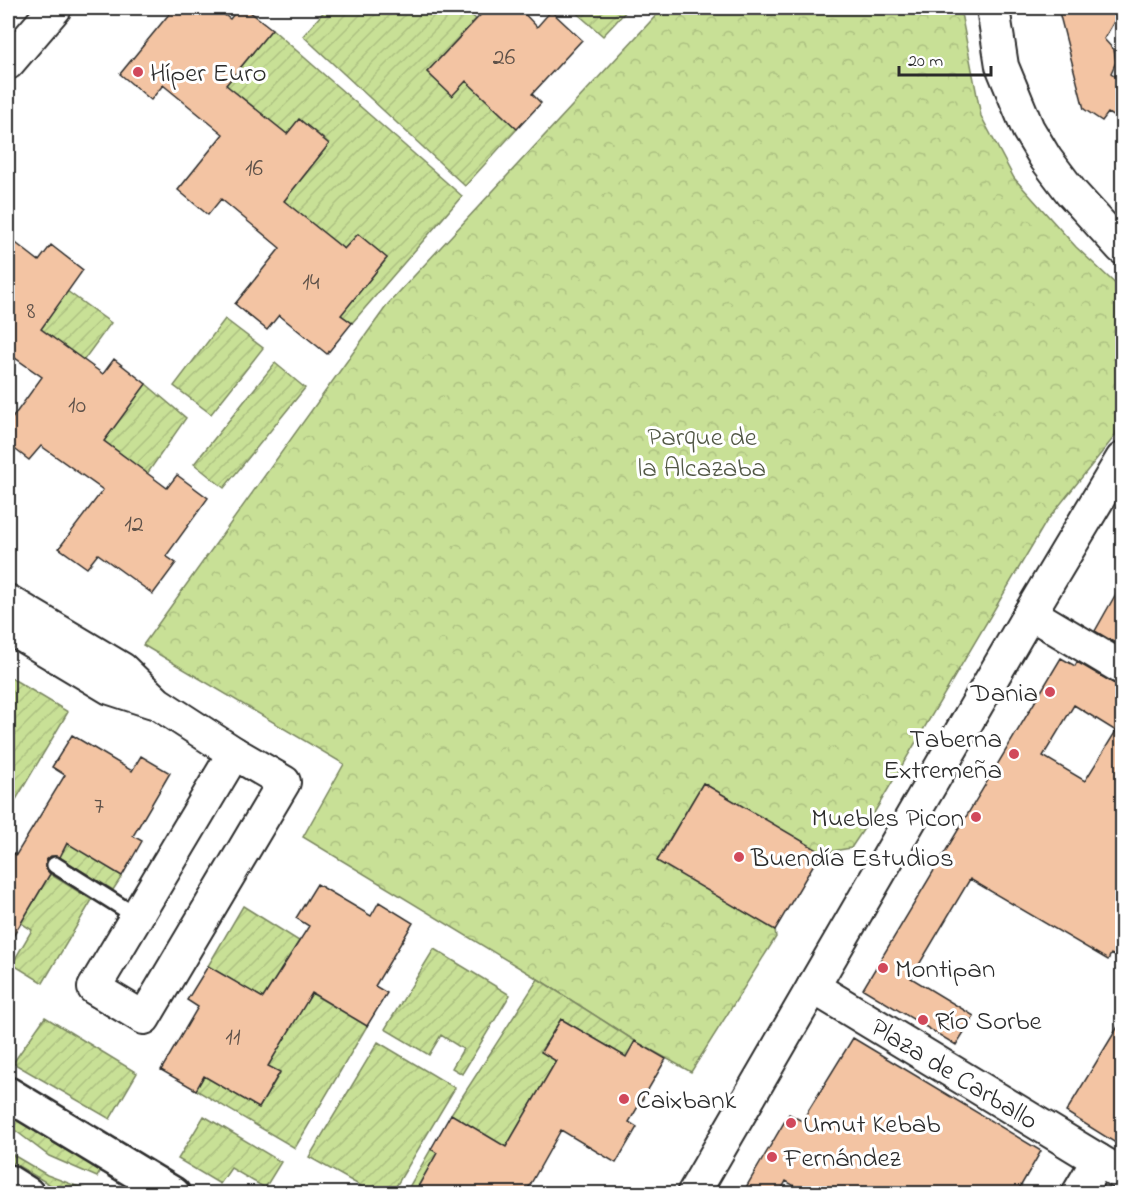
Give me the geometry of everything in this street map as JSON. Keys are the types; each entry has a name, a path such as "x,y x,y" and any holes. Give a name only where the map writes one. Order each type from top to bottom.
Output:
{"main road":[{"path":"8,1094 173,1194"},
{"path":"8,1182 27,1194"}],"street":[{"path":"8,63 55,8"},
{"path":"993,8 1002,66 1028,129 1046,159 1071,192 1121,245"},
{"path":"693,1194 1030,614 1113,497 1122,459"},
{"path":"8,601 122,669 157,703 284,782 144,1018 94,988 234,753"},
{"path":"1030,614 1122,668"},
{"path":"8,627 110,688 157,703"},
{"name":"Plaza de Carballo","path":"813,987 1110,1167 1078,1194"}],"lane":[{"path":"55,865 136,916"}],"green space":[{"path":"327,8 463,8 476,19 427,72 452,95 466,81 517,129 465,186 303,36"},
{"path":"571,8 629,8 603,36"},
{"name":"Parque de la Alcazaba","path":"663,8 960,8 981,116 1014,178 1076,247 1122,290 1122,413 1115,436 1046,522 851,848 821,853 703,783 657,860 775,930 776,937 691,1072 635,1041 538,979 303,837 344,764 143,645 388,304"},
{"path":"272,29 462,196 352,323 341,315 387,258 358,234 344,249 284,201 329,143 299,119 287,134 226,85"},
{"path":"67,291 111,323 83,361 41,329"},
{"path":"225,319 263,348 211,414 174,386"},
{"path":"275,363 305,388 224,488 194,464"},
{"path":"146,384 186,418 147,474 104,441"},
{"path":"8,676 68,712 8,813"},
{"path":"68,843 122,876 113,890 59,857"},
{"path":"50,874 92,900 43,983 12,964 32,930 21,923"},
{"path":"243,906 299,941 263,998 208,966"},
{"path":"434,949 510,995 462,1074 452,1068 463,1049 441,1035 429,1055 385,1029"},
{"path":"538,979 635,1041 626,1057 561,1019 541,1051 556,1061 506,1147 451,1114"},
{"path":"311,993 367,1026 295,1148 196,1090 204,1076 259,1108 280,1073 268,1066"},
{"path":"45,1017 137,1073 110,1119 13,1063"},
{"path":"378,1042 455,1088 392,1193 373,1193 309,1157"},
{"path":"8,1114 101,1170 97,1177 49,1156 8,1125"},
{"path":"204,1116 281,1162 265,1188 231,1168 220,1184 178,1159"},
{"path":"431,1149 437,1153 414,1193 405,1194"},
{"path":"8,1152 47,1175 87,1190 85,1193 64,1193 8,1160"}],"building":[{"path":"174,8 215,8 230,19 239,8 245,8 272,29 226,85 287,134 299,119 329,144 284,201 344,249 358,234 387,258 341,315 352,323 327,354 279,315 267,330 235,304 280,248 221,199 208,215 178,190 223,134 163,85 151,100 120,74"},
{"path":"487,8 519,8 537,27 551,11 582,40 532,94 541,103 517,129 466,81 452,96 427,72"},
{"path":"1058,8 1122,8 1104,39 1114,50 1116,62 1111,73 1122,81 1122,122 1108,113 1102,121 1084,109"},
{"path":"8,237 39,261 51,245 83,270 41,329 103,374 114,359 146,384 104,441 167,488 177,475 208,498 166,556 176,563 153,594 98,554 87,568 59,548 103,490 41,446 29,460 8,444 8,424 42,377 8,353"},
{"path":"1122,583 1122,647 1095,631"},
{"path":"1061,658 1075,666 1077,662 1122,686 1122,960 1111,954 1108,960 970,879 911,978 974,1016 956,1045 863,989","holes":["1074,705 1116,731 1085,781 1043,756"]},
{"path":"72,735 132,771 141,756 170,773 133,836 142,841 122,876 67,843 60,857 51,856 46,860 46,869 50,874 8,945 8,850 16,855 65,775 52,767"},
{"name":"Buendía Estudios","path":"703,783 821,852 775,930 657,861"},
{"path":"317,884 371,916 379,902 413,923 375,986 387,993 367,1026 312,993 268,1066 280,1072 259,1108 204,1076 196,1090 161,1070 198,1007 187,1000 208,966 263,998 309,926 296,918"},
{"path":"561,1019 626,1057 635,1041 666,1059 629,1122 637,1127 616,1163 561,1130 525,1194 414,1194 437,1153 431,1149 451,1114 506,1147 556,1061 541,1052"},
{"path":"1122,1020 1122,1147 1066,1112"},
{"path":"853,1038 1041,1151 1016,1194 808,1194 786,1181 779,1194 742,1194 789,1114 802,1121"}],"place":[{"name":"Híper Euro","path":"138,72"},
{"name":"Dania","path":"1050,692"},
{"name":"Taberna Extremeña","path":"1014,754"},
{"name":"Muebles Picon","path":"976,817"},
{"name":"Buendía Estudios","path":"739,857"},
{"name":"Montipan","path":"883,968"},
{"name":"Río Sorbe","path":"923,1020"},
{"name":"Caixbank","path":"624,1099"},
{"name":"Umut Kebab","path":"791,1123"},
{"name":"Fernández","path":"772,1157"}]}
